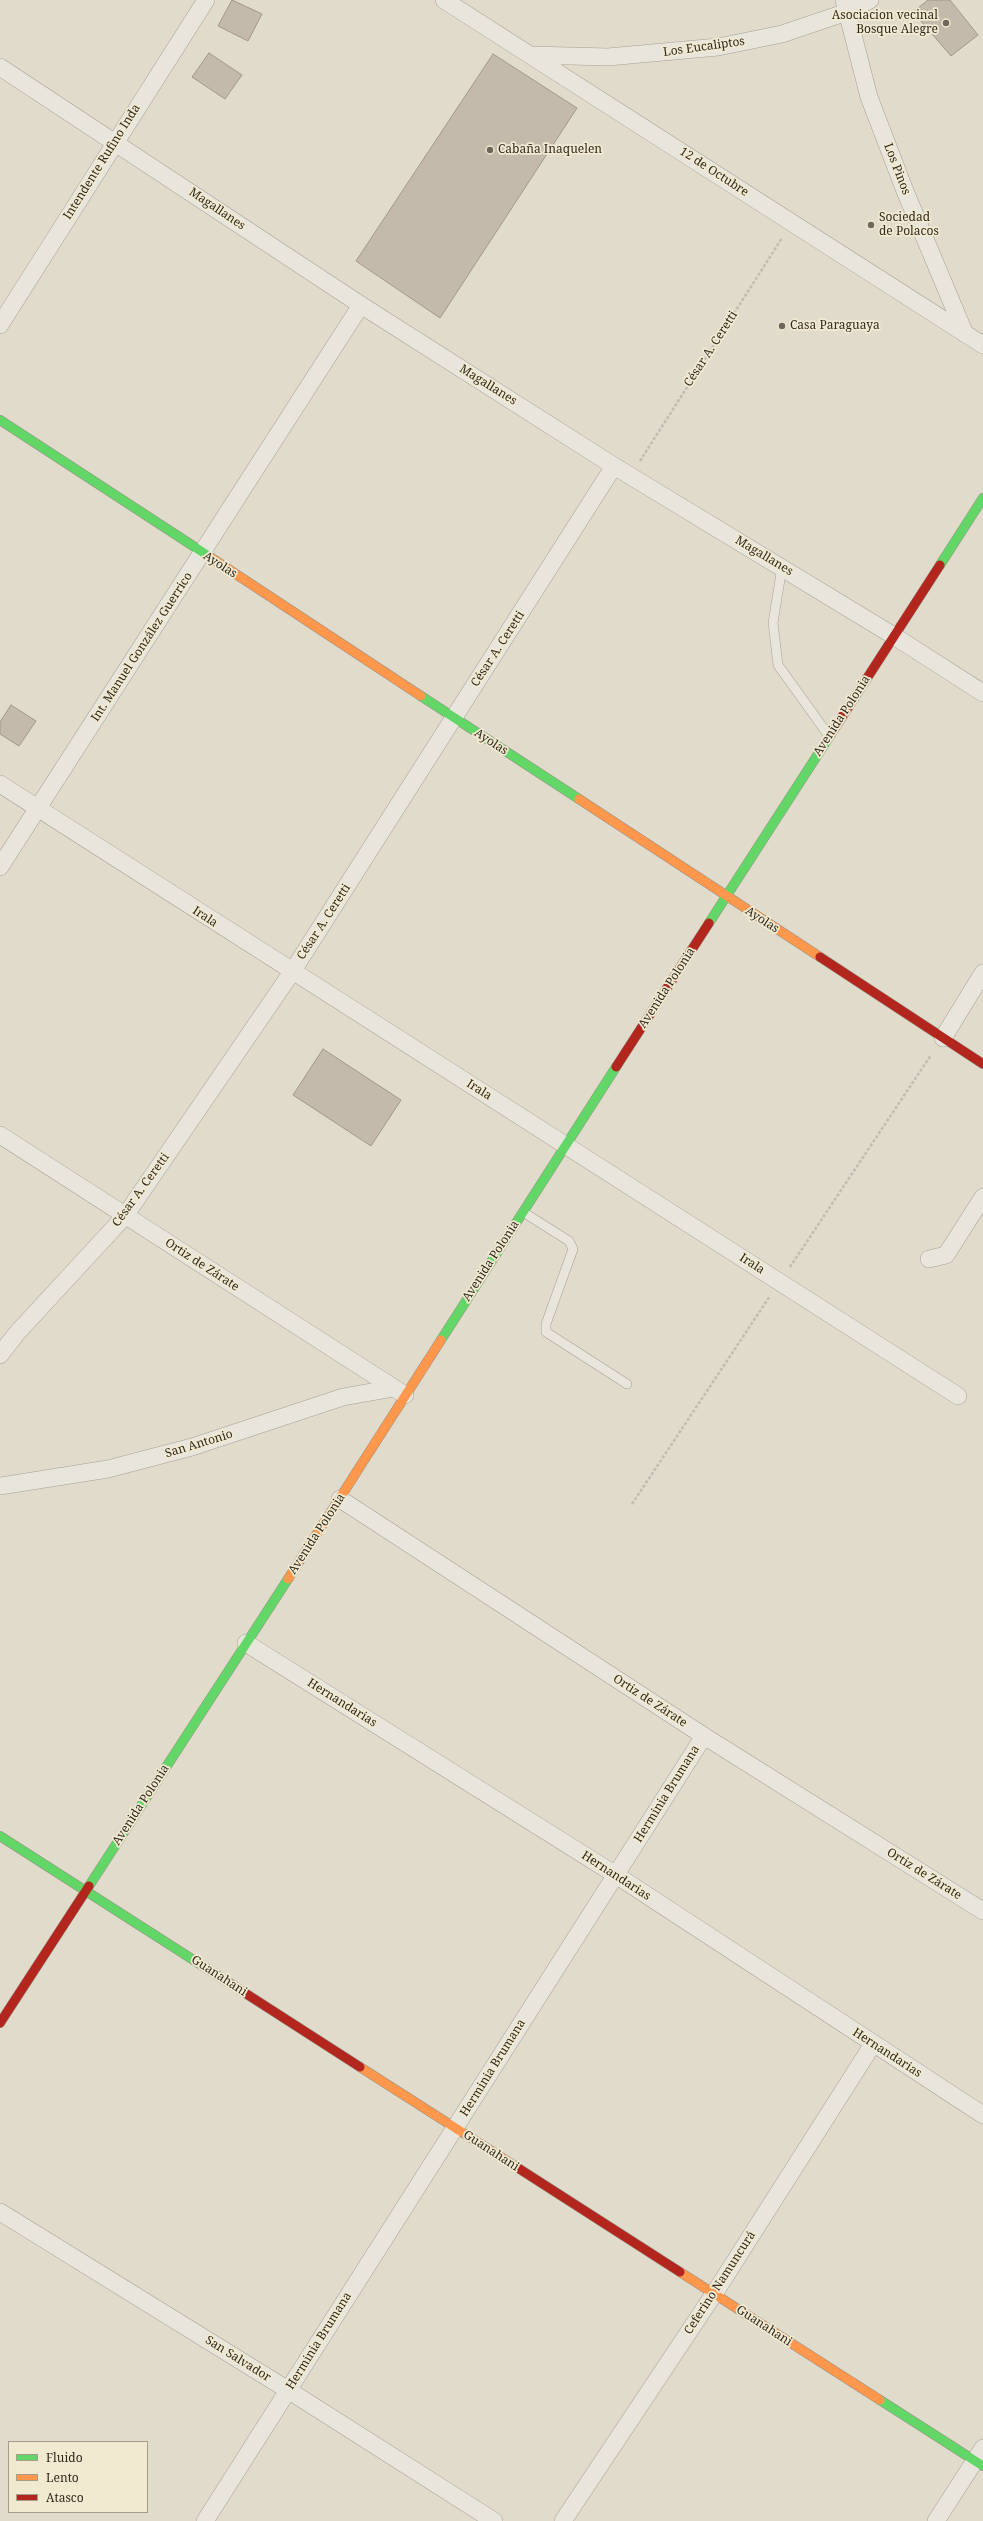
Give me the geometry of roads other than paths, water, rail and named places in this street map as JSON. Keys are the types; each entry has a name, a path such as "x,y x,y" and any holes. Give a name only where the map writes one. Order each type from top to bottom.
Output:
{"street":[{"name":"Intendente Rufino Inda","path":"0,325 115,141 206,0"},
{"name":"12 de Octubre","path":"444,0 983,345"},
{"name":"Los Eucaliptos","path":"531,55 608,57 718,47 782,34 845,6 870,0"},
{"name":"Los Pinos","path":"845,6 870,97 905,191 966,334"},
{"name":"Magallanes","path":"0,67 115,141 361,305 614,466 782,567 983,693"},
{"name":"Int. Manuel González Guerrico","path":"0,867 361,305"},
{"name":"Ayolas","path":"0,420 983,1064"},
{"name":"César A. Ceretti","path":"0,1355 17,1333 125,1216 292,972 614,466"},
{"name":"Avenida Polonia","path":"0,2023 246,1642 340,1500 399,1392 523,1212 983,498"},
{"name":"Irala","path":"0,784 292,972 566,1145 958,1396"},
{"path":"942,1038 983,973"},
{"name":"Ortiz de Zárate","path":"0,1135 399,1392"},
{"path":"929,1259 946,1255 983,1197"},
{"name":"San Antonio","path":"0,1486 116,1467 192,1447 343,1397 399,1392"},
{"name":"Ortiz de Zárate","path":"340,1500 704,1736 983,1911"},
{"name":"Hernandarias","path":"246,1642 616,1875 983,2115"},
{"name":"Herminia Brumana","path":"205,2521 704,1736"},
{"name":"Guanahani","path":"0,1836 714,2294 980,2458"},
{"name":"Ceferino Namuncurá","path":"563,2521 714,2294 873,2044"},
{"name":"San Salvador","path":"0,2212 288,2390 494,2521"},
{"path":"936,2521 980,2458"}],"lane":[{"path":"782,567 773,623 778,665 829,737"},
{"path":"523,1212 569,1240 573,1249 546,1324 546,1332 627,1384"}],"place":[{"name":"Asociacion vecinal Bosque Alegre","path":"946,23"},
{"name":"Cabaña Inaquelen","path":"490,150"},
{"name":"Sociedad de Polacos","path":"871,225"},
{"name":"Casa Paraguaya","path":"782,326"}]}
